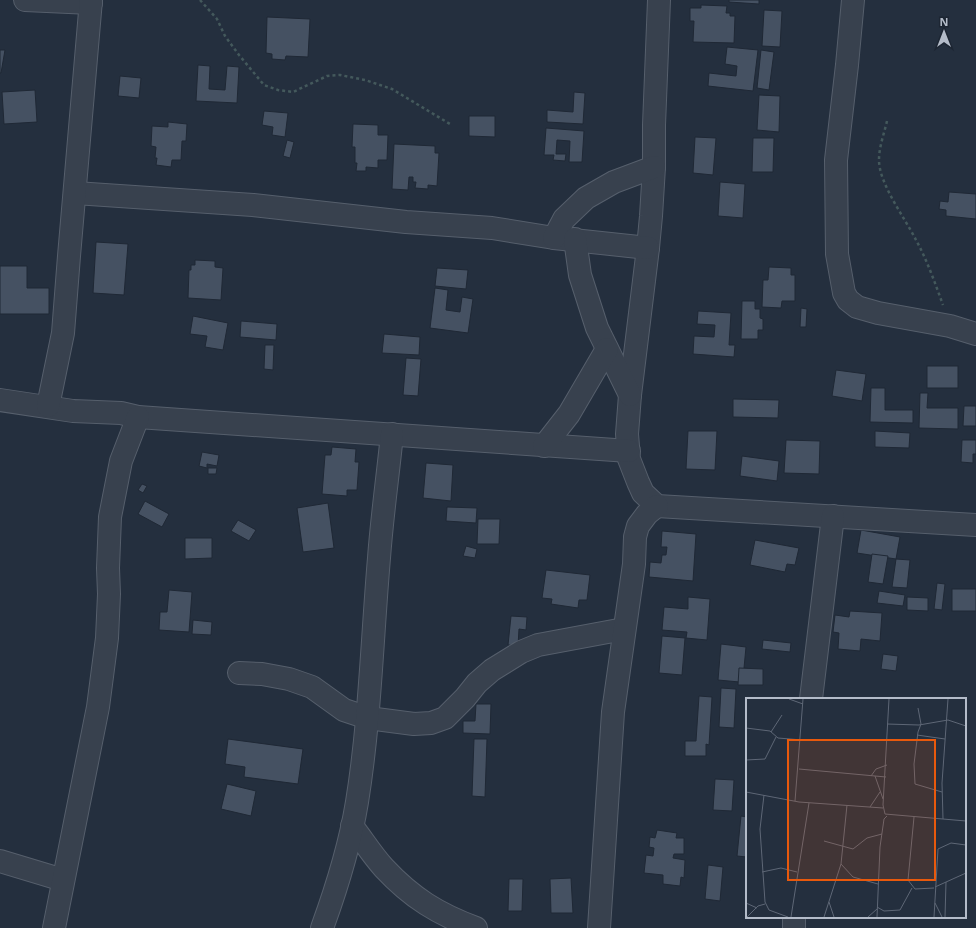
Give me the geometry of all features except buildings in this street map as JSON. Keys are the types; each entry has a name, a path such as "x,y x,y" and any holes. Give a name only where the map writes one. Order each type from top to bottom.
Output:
{"street":[{"path":"25,0 91,1 63,333 48,406"},
{"path":"659,0 654,125 654,167 648,248 630,395 627,434 629,459 643,493 657,506 976,524"},
{"path":"853,0 836,160 837,254 844,293 848,300 857,307 878,313 950,326 976,334"},
{"path":"554,238 564,219 586,198 614,182 654,167"},
{"path":"75,193 253,205 406,222 492,228 554,238 648,248"},
{"path":"575,240 580,275 597,328 630,395"},
{"path":"544,446 570,414 607,349"},
{"path":"0,400 48,406 73,411 121,413 138,417 629,452"},
{"path":"54,928 98,707 107,638 110,517 121,461 138,417"},
{"path":"322,928 339,880 352,826 360,782 368,718 379,557 392,434"},
{"path":"599,928 613,712 634,564 635,537 638,526 647,514 657,506"},
{"path":"811,698 834,516"},
{"path":"239,673 282,678 301,683 312,687 344,710 368,718 414,724 431,723 445,718 465,698 477,683 492,670 521,652 538,645 624,629"},
{"path":"352,826 384,867 409,892 431,908 450,918 476,928"},
{"path":"0,862 63,880"}],"path":[{"path":"200,0 217,19 225,36 239,55 264,84 278,90 292,92 327,76 340,75 365,80 392,89 450,124"},
{"path":"887,121 880,146 879,161 884,178 891,196 916,240 950,326"}]}
